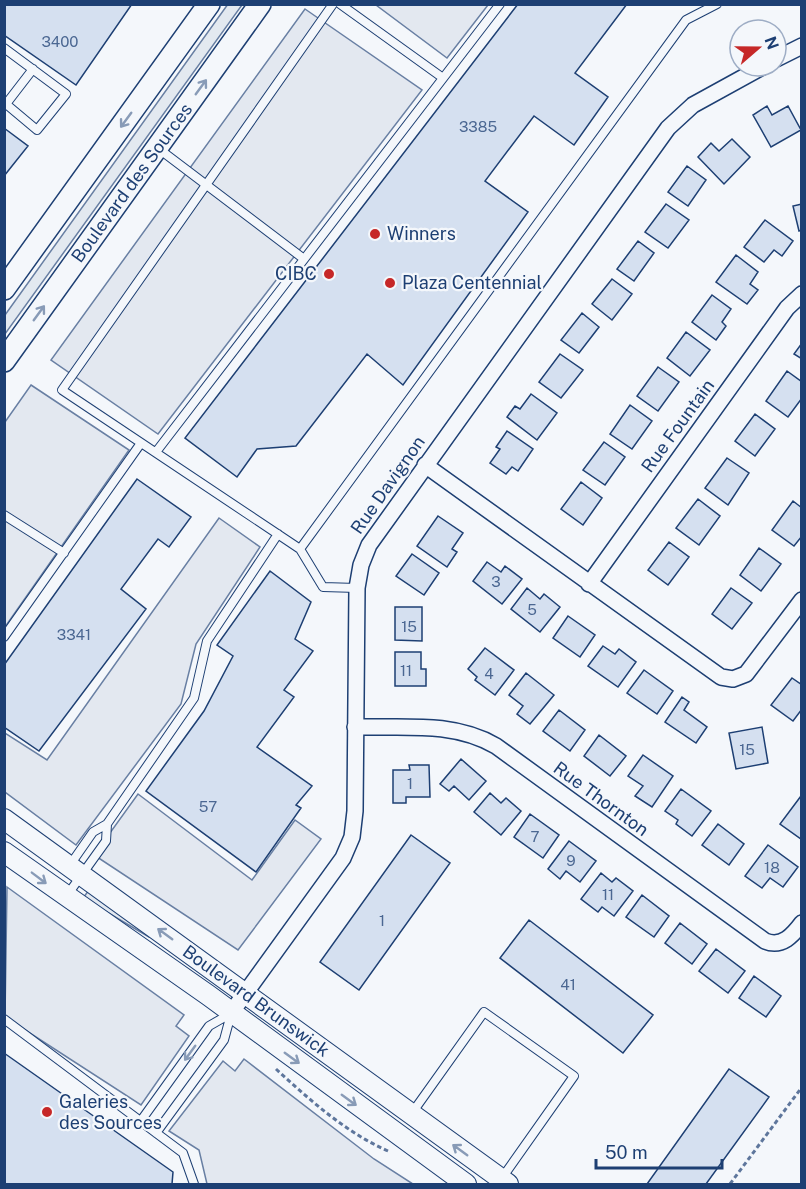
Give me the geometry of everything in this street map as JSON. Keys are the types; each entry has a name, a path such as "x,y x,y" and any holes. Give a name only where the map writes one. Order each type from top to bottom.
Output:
{"main road":[{"path":"4,290 209,4"},
{"name":"Boulevard des Sources","path":"4,361 260,4"}],"street":[{"name":"Rue Davignon","path":"231,1013 332,875 350,844 355,811 357,588 361,565 369,545 668,128 693,105 742,78"},
{"name":"Rue Fountain","path":"589,584 787,308 801,294"},
{"path":"425,465 714,673 727,679 740,678 752,668 801,600"},
{"name":"Rue Thornton","path":"355,727 438,728 474,734 496,746 765,941 776,943 788,938 801,923"},
{"name":"Boulevard Brunswick","path":"4,819 76,869 504,1182"},
{"name":"Boulevard Brunswick","path":"4,852 65,897 147,952 466,1185"}],"lane":[{"path":"333,4 62,390 300,549 323,587 357,588"},
{"path":"340,4 443,78"},
{"path":"156,452 500,4"},
{"path":"300,549 686,20 717,4"},
{"path":"4,48 33,69 66,93 37,130 6,104 33,69"},
{"path":"158,148 304,259"},
{"path":"4,638 141,443"},
{"path":"4,514 64,553"},
{"path":"65,897 93,832 107,824 194,698 207,641 278,534"},
{"path":"76,869 106,841 107,824"},
{"path":"411,1114 484,1012 574,1076 504,1182"},
{"path":"140,1122 209,1026 231,1013"},
{"path":"156,1133 224,1040 231,1013"},
{"path":"4,1019 183,1154 194,1185"}],"path":[{"path":"273,1066 315,1104 366,1140 392,1153"},
{"path":"730,1185 801,1087"}],"shaded area":[{"path":"228,4 242,5 5,334 5,315"},
{"path":"376,5 488,5 447,58"},
{"path":"305,9 422,90 158,434 51,360"},
{"path":"31,385 129,450 5,627 5,422"},
{"path":"219,518 260,547 196,644 181,704 76,845 5,792 5,733 47,760"},
{"path":"138,794 252,880 295,820 321,839 238,950 94,855"},
{"path":"7,887 184,1015 176,1026 189,1036 141,1105 5,1017"},
{"path":"89,890 151,935 149,937 83,898"},
{"path":"244,1059 374,1159 413,1184 207,1184 199,1150 169,1131 223,1061 235,1071"}],"building":[{"path":"4,4 132,4 76,85 4,35"},
{"name":"Plaza Centennial","path":"518,4 627,4 575,73 608,97 574,145 534,116 485,181 528,212 403,385 367,354 296,446 257,449 237,477 185,438"},
{"path":"767,106 772,115 788,106 801,130 771,147 753,115"},
{"path":"4,128 28,146 4,176"},
{"path":"732,139 750,157 724,184 698,157 711,143 719,151"},
{"path":"687,166 706,180 688,206 668,192"},
{"path":"666,204 689,220 668,248 645,232"},
{"path":"802,204 802,230 799,231 793,206"},
{"path":"765,220 793,241 782,256 774,250 764,262 744,247"},
{"path":"638,241 654,253 634,281 617,269"},
{"path":"736,255 758,272 750,284 758,290 747,304 716,282"},
{"path":"612,279 632,294 612,320 592,304"},
{"path":"712,295 731,309 722,322 726,326 716,340 692,322"},
{"path":"582,313 599,327 579,353 561,340"},
{"path":"686,332 710,350 690,376 667,358"},
{"path":"802,343 802,359 794,354"},
{"path":"560,354 583,370 561,398 539,382"},
{"path":"658,367 679,382 658,411 637,396"},
{"path":"787,371 802,382 802,398 788,417 766,401"},
{"path":"531,394 557,413 537,440 507,417 515,406 520,409"},
{"path":"630,405 652,421 632,449 610,434"},
{"path":"755,414 775,429 755,456 735,441"},
{"path":"507,431 533,449 518,471 512,467 506,474 490,463 500,449 496,447"},
{"path":"604,442 625,457 605,485 583,470"},
{"path":"727,458 749,473 728,505 705,488"},
{"path":"137,479 191,517 169,547 158,539 121,589 146,609 39,751 4,727 4,665"},
{"path":"581,482 602,498 583,525 561,509"},
{"path":"698,499 720,516 699,545 676,528"},
{"path":"793,501 802,508 802,536 794,546 772,530"},
{"path":"438,516 463,533 452,549 457,552 447,567 417,546"},
{"path":"669,542 689,557 668,585 648,570"},
{"path":"759,548 781,564 761,591 740,575"},
{"path":"412,554 439,573 424,595 396,576"},
{"path":"487,562 501,572 505,566 522,579 502,604 473,581"},
{"path":"270,571 311,602 295,639 313,651 284,690 294,697 257,747 312,786 296,805 301,808 256,872 146,791 204,711 233,656 217,645"},
{"path":"527,588 540,599 544,594 560,607 540,632 511,609"},
{"path":"731,588 752,603 732,629 712,614"},
{"path":"395,607 422,607 422,641 395,640"},
{"path":"568,616 595,635 580,657 553,638"},
{"path":"603,646 615,654 619,649 636,662 618,687 588,666"},
{"path":"485,648 514,670 495,695 475,680 477,677 468,669"},
{"path":"395,652 421,652 421,669 426,669 426,686 395,686"},
{"path":"644,670 673,691 657,714 627,693"},
{"path":"526,673 554,695 530,724 517,714 523,706 509,695"},
{"path":"792,678 802,685 802,709 793,721 771,705"},
{"path":"682,697 689,702 684,710 707,727 696,743 665,722"},
{"path":"559,710 585,730 570,751 543,731"},
{"path":"762,727 768,763 736,769 729,733"},
{"path":"599,735 626,756 610,776 584,756"},
{"path":"643,755 673,776 652,807 635,796 643,786 628,776"},
{"path":"461,759 486,781 469,800 454,786 449,791 440,784"},
{"path":"409,765 429,765 430,797 406,797 406,803 393,803 393,770 410,770"},
{"path":"681,789 711,811 692,836 676,824 678,820 665,811"},
{"path":"490,793 501,803 506,798 521,811 501,835 474,812"},
{"path":"802,797 801,839 780,824"},
{"path":"530,814 559,835 543,858 514,837"},
{"path":"718,824 744,844 729,865 702,845"},
{"path":"411,835 450,863 359,990 320,962"},
{"path":"569,841 596,861 580,882 566,871 560,879 548,869"},
{"path":"768,845 798,867 783,887 770,878 762,888 745,876"},
{"path":"601,873 612,882 616,878 633,891 614,916 602,907 598,912 581,899"},
{"path":"642,895 669,916 654,937 626,917"},
{"path":"529,920 653,1015 623,1053 500,958"},
{"path":"680,923 707,944 692,964 665,943"},
{"path":"716,949 745,971 728,993 699,971"},
{"path":"754,976 781,996 766,1017 739,998"},
{"name":"Galeries des Sources","path":"4,1053 173,1172 172,1184 4,1184"},
{"path":"729,1069 769,1097 706,1184 647,1184"}],"place":[{"name":"Winners","path":"375,234"},
{"name":"CIBC","path":"329,274"},
{"name":"Plaza Centennial","path":"390,283"},
{"name":"Galeries des Sources","path":"47,1112"}]}
